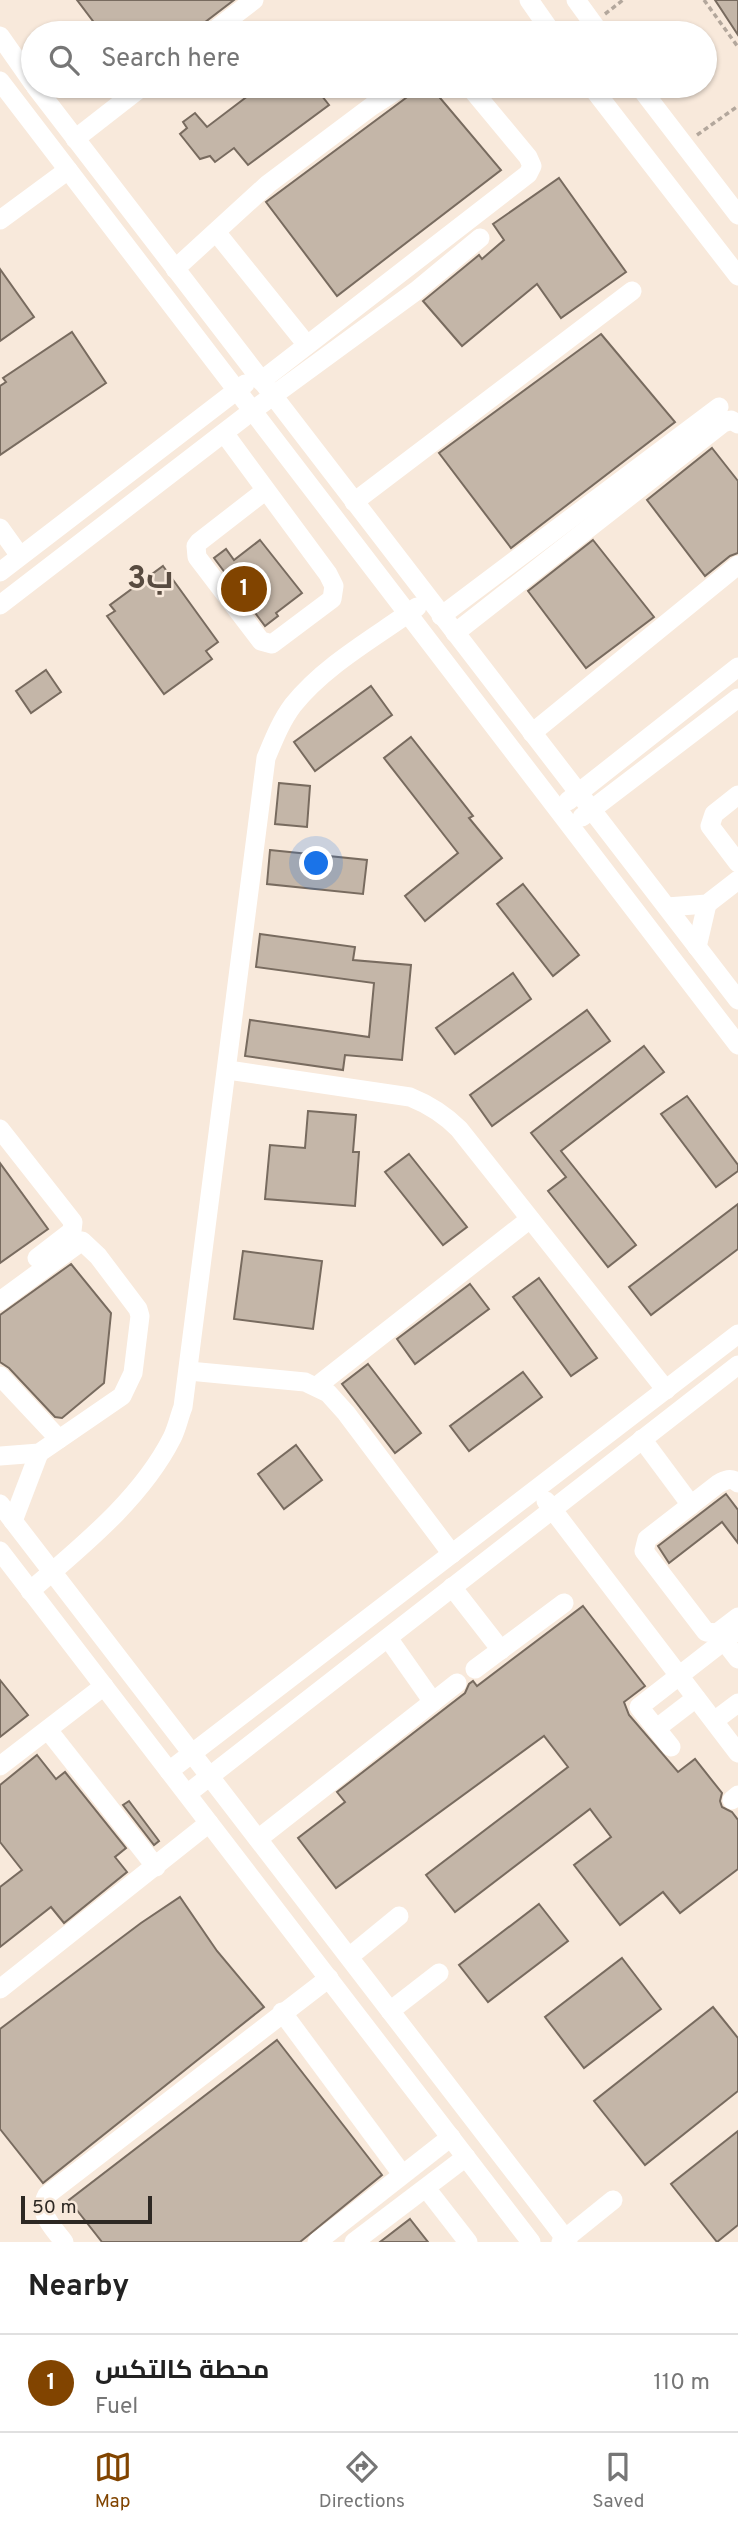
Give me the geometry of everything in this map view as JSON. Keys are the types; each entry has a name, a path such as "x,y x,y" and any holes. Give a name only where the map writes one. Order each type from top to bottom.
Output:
{"street":[{"path":"227,21 254,0"},
{"path":"528,0 543,21"},
{"path":"576,0 591,21"},
{"path":"0,36 21,66"},
{"path":"0,81 738,1045"},
{"path":"44,98 738,1000"},
{"path":"75,139 128,98"},
{"path":"175,269 268,184 385,98"},
{"path":"0,572 236,390 259,378 307,345 528,174 531,166 528,157 479,98"},
{"path":"601,98 738,276"},
{"path":"648,98 738,215"},
{"path":"0,220 68,170"},
{"path":"216,232 307,345"},
{"path":"0,605 253,411 416,291 480,238"},
{"path":"354,502 632,291"},
{"path":"442,616 719,407"},
{"path":"455,633 723,423 731,421 738,424"},
{"path":"224,433 328,573 334,586 332,599 272,644 261,641 195,552 199,542 266,490"},
{"path":"0,528 20,556"},
{"path":"532,733 738,565"},
{"path":"30,1591 92,1537 156,1466 173,1435 183,1407 266,758 277,730 294,704 326,672 429,599"},
{"path":"557,809 738,667"},
{"path":"570,826 738,698"},
{"path":"738,795 715,814 710,826 738,863"},
{"path":"667,907 707,904 738,880"},
{"path":"697,947 707,904"},
{"path":"228,1070 410,1097 429,1104 445,1115 459,1129 666,1390"},
{"path":"0,1129 74,1225 72,1231 0,1286"},
{"path":"317,1386 530,1219"},
{"path":"0,1301 82,1241 98,1256 138,1308 140,1316 133,1373 127,1389 115,1402 39,1452 0,1456"},
{"path":"169,1771 738,1334"},
{"path":"187,1794 738,1365"},
{"path":"189,1371 305,1382 328,1393 452,1554"},
{"path":"0,1376 59,1439"},
{"path":"642,1439 691,1505"},
{"path":"13,1521 39,1452"},
{"path":"738,1483 726,1479 647,1539 644,1550 706,1632 718,1633 738,1617"},
{"path":"537,1488 738,1753"},
{"path":"0,1504 565,2241 614,2200"},
{"path":"0,1552 531,2242"},
{"path":"452,1587 501,1650"},
{"path":"475,1669 564,1603"},
{"path":"671,1747 639,1707 731,1635 738,1659"},
{"path":"388,1638 433,1702"},
{"path":"257,1839 457,1683"},
{"path":"0,1766 104,1686"},
{"path":"656,1728 696,1698"},
{"path":"717,1725 738,1703"},
{"path":"717,1725 738,1715"},
{"path":"48,1730 156,1867"},
{"path":"0,1989 209,1823"},
{"path":"349,1957 399,1916"},
{"path":"390,2011 439,1973"},
{"path":"64,2242 44,2213 44,2200 47,2195 329,1978"},
{"path":"282,2012 402,2175"},
{"path":"317,2242 451,2137"},
{"path":"354,2242 466,2157"},
{"path":"426,2188 468,2242"}],"path":[{"path":"704,0 738,47"},
{"path":"684,145 738,106"}],"building":[{"path":"77,0 234,0 207,21 93,21"},
{"path":"715,0 738,0 738,35"},
{"path":"245,98 323,98 329,105 248,165 234,148 215,162 210,156 200,159 180,134 187,128 183,122 195,113 207,127"},
{"path":"406,98 440,98 501,170 337,296 266,202"},
{"path":"559,178 626,272 561,318 537,284 462,346 423,301 479,255 482,259 504,240 493,224"},
{"path":"0,269 34,317 0,341"},
{"path":"72,332 106,383 0,455 0,386 6,382 3,378"},
{"path":"601,334 675,422 511,548 439,453"},
{"path":"712,448 738,481 738,553 730,556 705,576 647,500"},
{"path":"260,540 302,593 276,613 278,616 265,626 214,558 226,549 234,560"},
{"path":"593,540 654,617 586,668 528,591"},
{"path":"163,566 218,642 206,651 212,659 164,694 107,616 115,611 110,605"},
{"path":"46,670 61,692 31,713 16,691"},
{"path":"371,686 392,715 315,771 294,742"},
{"path":"411,737 473,816 469,818 502,858 425,921 405,896 458,853 384,758"},
{"path":"279,783 310,786 307,827 275,824"},
{"path":"270,850 367,860 363,894 267,884"},
{"path":"523,884 579,955 553,976 497,904"},
{"path":"260,934 355,947 353,960 411,965 402,1060 345,1055 343,1070 245,1056 250,1020 369,1037 374,983 256,967"},
{"path":"513,973 531,999 455,1054 436,1028"},
{"path":"587,1010 610,1041 492,1126 470,1095"},
{"path":"644,1046 664,1072 561,1151 636,1245 608,1267 548,1191 566,1177 531,1133"},
{"path":"687,1096 738,1165 738,1171 716,1187 661,1114"},
{"path":"308,1111 356,1115 353,1152 359,1152 355,1206 265,1199 270,1145 305,1148"},
{"path":"409,1154 467,1227 443,1245 385,1172"},
{"path":"0,1163 48,1229 0,1263"},
{"path":"738,1204 738,1249 651,1315 629,1287"},
{"path":"243,1251 322,1261 313,1329 234,1319"},
{"path":"71,1264 111,1313 104,1383 62,1418 55,1417 9,1368 0,1362 0,1315"},
{"path":"539,1278 597,1358 571,1376 513,1297"},
{"path":"470,1284 489,1309 415,1364 397,1339"},
{"path":"368,1364 421,1433 395,1453 342,1384"},
{"path":"523,1372 542,1397 469,1451 450,1426"},
{"path":"296,1445 322,1480 284,1509 258,1474"},
{"path":"726,1494 738,1510 738,1543 722,1522 669,1563 658,1546"},
{"path":"583,1606 645,1686 624,1702 629,1715 678,1772 695,1759 722,1793 722,1807 732,1812 738,1820 738,1869 680,1913 663,1892 620,1925 574,1865 611,1837 590,1809 455,1912 426,1875 568,1767 544,1736 336,1888 298,1838 345,1802 337,1792 465,1693 469,1684 473,1681 477,1686"},
{"path":"0,1680 28,1715 0,1737"},
{"path":"37,1755 56,1779 65,1772 126,1848 115,1857 127,1872 64,1923 51,1907 0,1947 0,1887 22,1870 0,1842 0,1785"},
{"path":"129,1801 159,1841 154,1845 123,1805"},
{"path":"180,1897 217,1951 264,2007 43,2183 0,2129 0,2029"},
{"path":"539,1904 568,1941 488,2002 459,1965"},
{"path":"622,1958 661,2009 584,2068 545,2017"},
{"path":"713,2007 738,2038 738,2091 645,2165 594,2101"},
{"path":"277,2040 382,2175 300,2242 102,2242 69,2200"},
{"path":"738,2131 738,2225 717,2242 671,2184"},
{"path":"410,2219 428,2242 380,2242"}],"place":[{"name":"محطة كالتكس","path":"244,589"}],"district":[{"name":"ب3","path":"150,580"}]}
